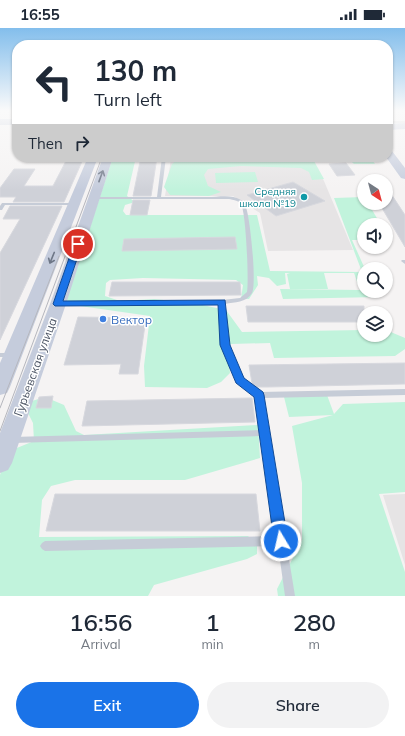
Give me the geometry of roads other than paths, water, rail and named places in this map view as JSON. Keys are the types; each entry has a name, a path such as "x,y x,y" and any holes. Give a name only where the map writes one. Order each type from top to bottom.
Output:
{"street":[{"path":"393,160 405,176"},
{"name":"Гурьевская улица","path":"0,387 6,355 74,204 91,162"},
{"name":"Гурьевская улица","path":"0,463 58,304 106,162"}],"lane":[{"path":"159,198 163,162"},
{"path":"58,304 222,302 241,300 250,291 252,281 245,205 241,201 229,198 93,198"},
{"path":"0,209 4,204 74,204"},
{"path":"222,302 225,345 240,380 259,395 405,392"},
{"path":"259,395 290,596"},
{"path":"8,441 265,433"},
{"path":"45,546 281,541"}],"tram line":[{"path":"0,431 100,162"},
{"path":"0,408 59,256"}],"place":[{"name":"Средняя школа №19","path":"304,197"},
{"name":"Вектор","path":"103,319"}]}
